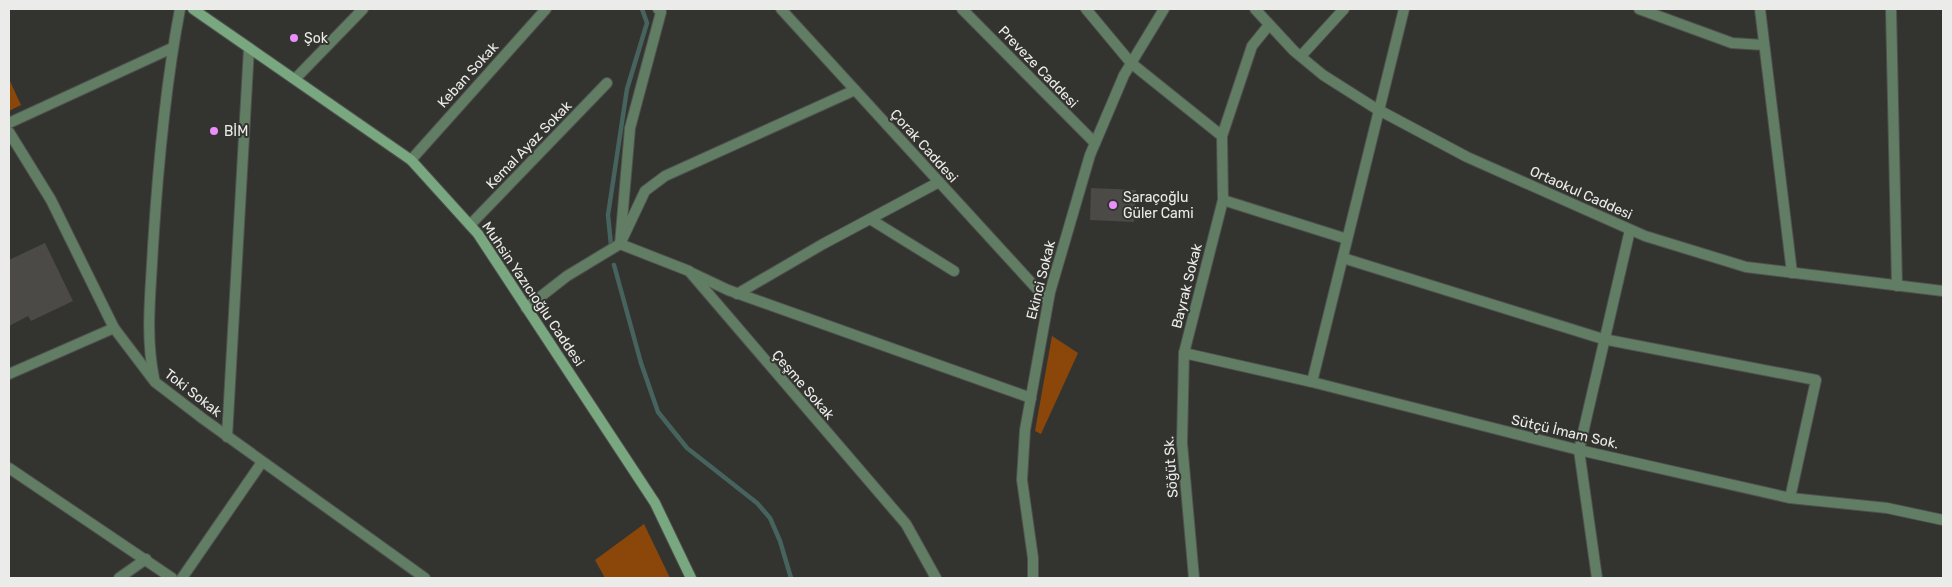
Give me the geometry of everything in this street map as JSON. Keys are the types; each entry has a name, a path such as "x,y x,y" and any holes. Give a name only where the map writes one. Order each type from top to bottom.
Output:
{"main road":[{"name":"Muhsin Yazıcıoğlu Caddesi","path":"194,9 411,160 470,225 655,503 691,578"}],"street":[{"path":"155,382 148,334 163,122 172,48 180,9"},
{"path":"295,79 362,9"},
{"name":"Keban Sokak","path":"411,160 546,9"},
{"path":"620,244 630,128 661,12 658,9"},
{"name":"Çorak Caddesi","path":"781,9 1048,301"},
{"name":"Preveze Caddesi","path":"962,9 1095,143"},
{"path":"1086,9 1131,63 1222,136"},
{"name":"Ekinci Sokak","path":"1033,578 1022,480 1025,430 1048,301 1095,143 1131,63 1164,9"},
{"name":"Ortaokul Caddesi","path":"1255,9 1284,43 1323,75 1379,110 1468,157 1630,230 1746,267 1943,291"},
{"path":"1301,56 1344,9"},
{"path":"1312,382 1404,9"},
{"path":"1639,9 1732,43 1764,45"},
{"path":"1760,9 1792,273"},
{"path":"1891,9 1897,286"},
{"name":"Bayrak Sokak","path":"1184,353 1222,200 1222,136 1252,46 1269,25"},
{"path":"9,123 172,48"},
{"path":"227,436 249,48"},
{"name":"Kemal Ayaz Sokak","path":"470,225 607,83"},
{"path":"526,308 567,276 620,244 645,191 665,176 855,90"},
{"name":"Toki Sokak","path":"9,132 51,200 114,328 155,382 262,462 425,578"},
{"path":"737,294 939,182"},
{"path":"1222,200 1347,239"},
{"path":"870,220 954,271"},
{"path":"1597,578 1579,450 1603,339 1630,230"},
{"name":"Çeşme Sokak","path":"620,244 689,271 906,524 936,578"},
{"path":"1343,258 1603,339 1816,380 1790,498"},
{"path":"689,271 737,294 1030,398"},
{"path":"9,374 114,328"},
{"name":"Sütçü İmam Sok.","path":"1184,353 1312,382 1579,450 1790,498 1887,508 1943,520"},
{"name":"Söğüt Sk.","path":"1184,353 1182,443 1194,578"},
{"path":"182,578 262,462"},
{"path":"9,468 172,578"},
{"path":"119,578 146,559"}],"shaded area":[{"path":"9,79 21,105 9,111"},
{"path":"1052,336 1078,353 1041,434 1035,431"},
{"path":"644,524 670,578 605,578 595,560"}],"building":[{"name":"Saraçoğlu Güler Cami","path":"1091,188 1136,190 1134,222 1090,220"},
{"path":"45,243 73,301 31,321 28,316 9,326 9,260"}],"waterway":[{"path":"611,245 608,215 627,89 647,23 642,9"},
{"path":"614,265 641,363 658,412 687,448 757,503 770,518 780,541 791,578"}],"place":[{"name":"Şok","path":"294,38"},
{"name":"BİM","path":"214,131"},
{"name":"Saraçoğlu Güler Cami","path":"1113,205"}]}
